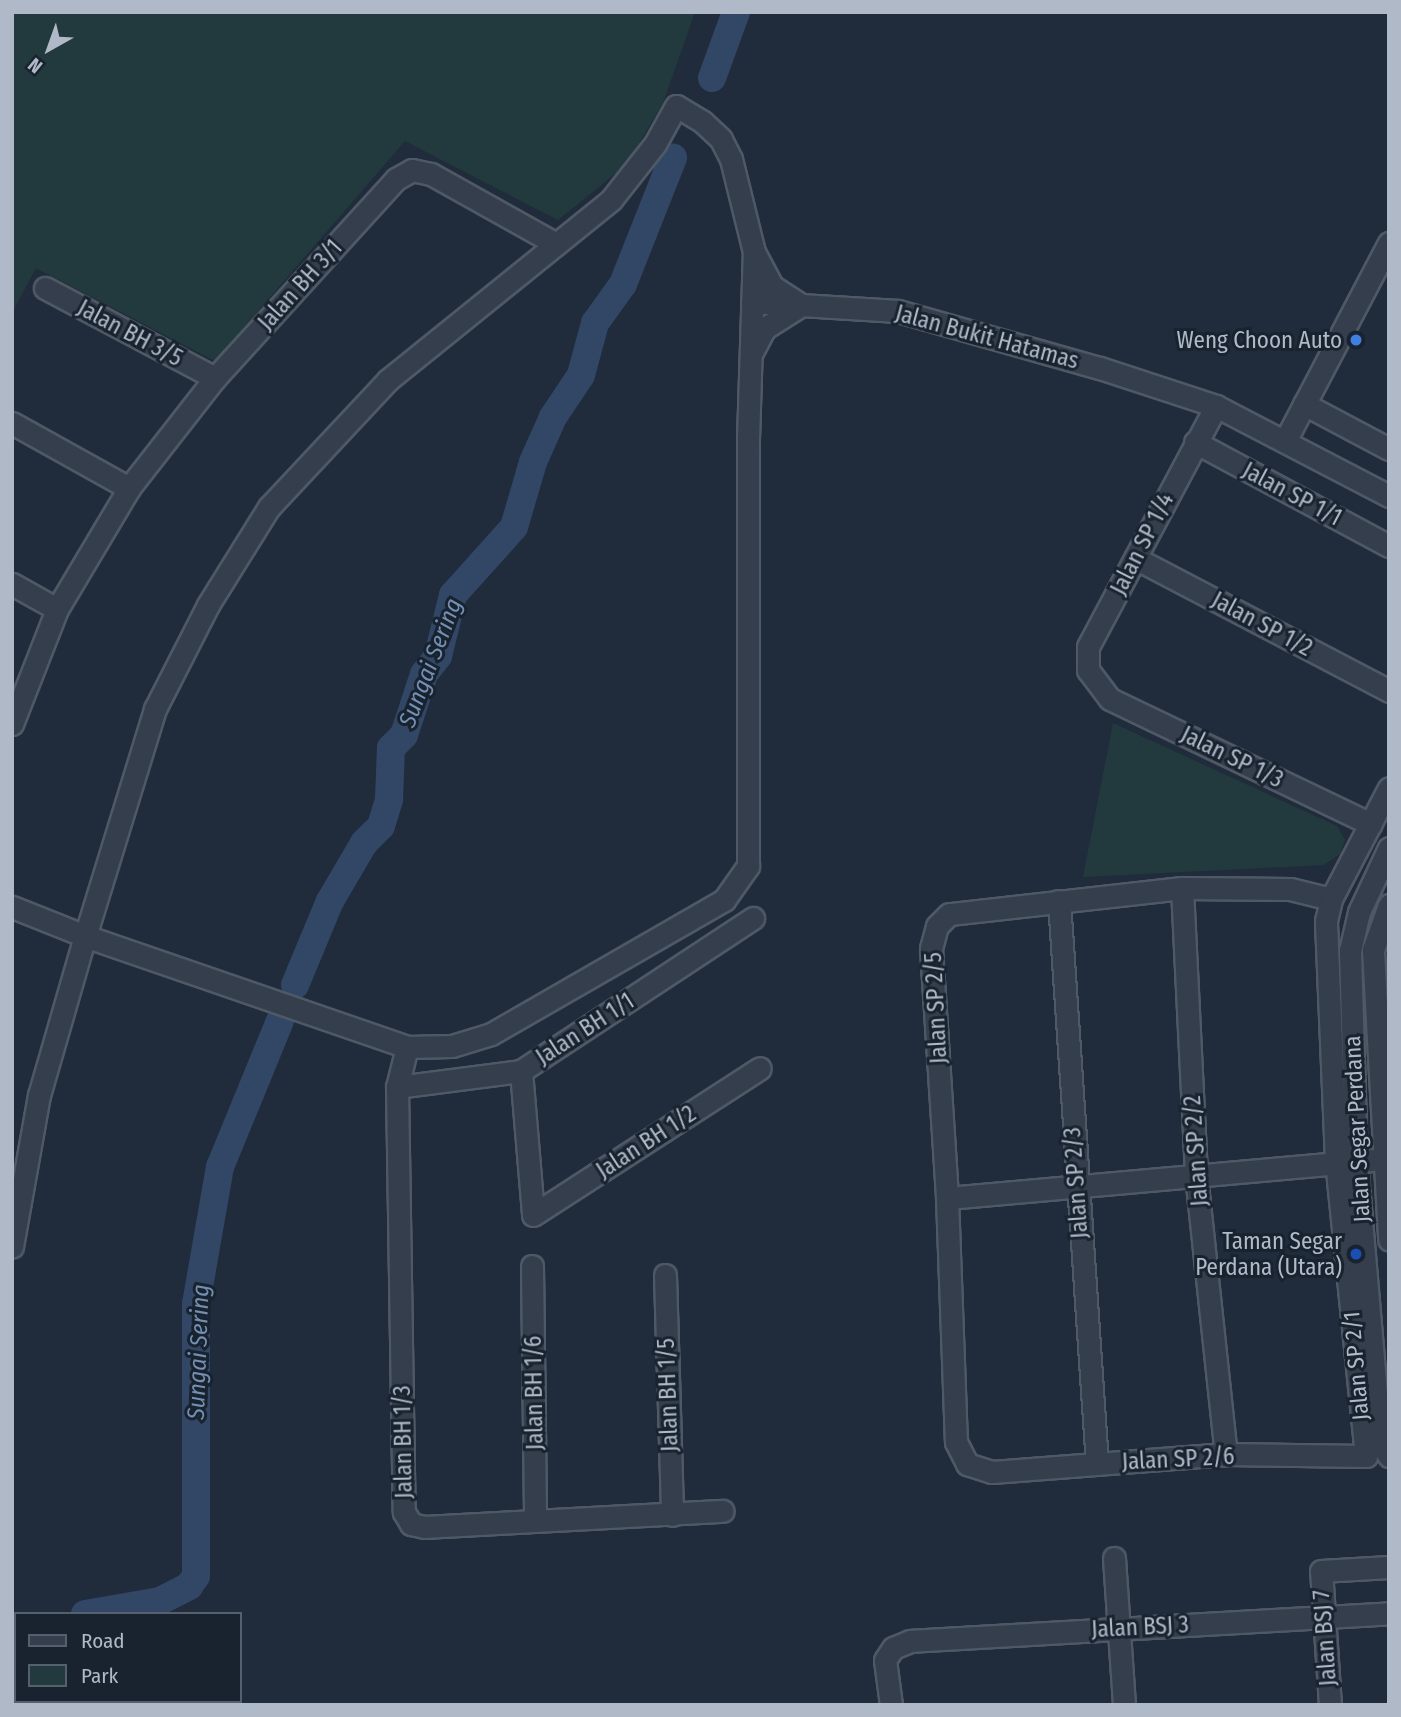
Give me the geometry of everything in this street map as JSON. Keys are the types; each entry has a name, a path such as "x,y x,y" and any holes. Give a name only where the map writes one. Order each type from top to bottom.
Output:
{"street":[{"path":"12,1247 39,1095 155,709 208,605 269,508 388,380 611,201 655,144 676,106 720,139 731,159 754,253 772,286 802,305 765,328 749,359"},
{"name":"Jalan BH 3/1","path":"12,724 57,609 129,488 215,378 396,179 412,170 431,174 556,244"},
{"path":"1285,441 1389,243"},
{"path":"12,907 85,936 407,1048 452,1046 491,1034 724,900 747,866 749,359 754,253"},
{"name":"Jalan BH 3/5","path":"44,288 215,378"},
{"name":"Jalan Bukit Hatamas","path":"752,302 898,311 949,323 1216,406"},
{"path":"1304,404 1389,449"},
{"name":"Jalan SP 1/1","path":"1216,406 1389,496"},
{"name":"Jalan SP 1/4","path":"1096,685 1088,670 1088,647 1216,406"},
{"path":"12,423 129,488"},
{"name":"Jalan SP 1/1","path":"1195,442 1389,546"},
{"name":"Jalan SP 1/2","path":"1135,558 1389,691"},
{"path":"12,584 57,609"},
{"name":"Jalan SP 1/3","path":"1096,685 1110,699 1371,824"},
{"path":"1332,899 1389,788"},
{"name":"Jalan Segar Perdana","path":"1389,848 1359,912 1350,950 1346,1161 1380,1443 1389,1455"},
{"name":"Jalan SP 2/5","path":"992,1472 967,1464 956,1442 947,1198 931,949 937,926 949,914 1182,888 1290,889 1332,899"},
{"name":"Jalan SP 2/2","path":"1182,888 1196,1175 1226,1454"},
{"name":"Jalan SP 2/1","path":"1332,899 1326,921 1366,1456"},
{"name":"Jalan SP 2/3","path":"1059,901 1076,1186 1097,1464"},
{"name":"Jalan Segar Perdana","path":"1389,905 1373,950 1381,1158 1389,1240"},
{"name":"Jalan BH 1/1","path":"397,1087 521,1072 753,918"},
{"name":"Jalan BH 1/3","path":"407,1048 397,1087 404,1512 411,1524 425,1527 723,1511"},
{"name":"Jalan BH 1/2","path":"521,1072 533,1215 760,1068"},
{"path":"947,1198 1381,1158"},
{"name":"Jalan BH 1/6","path":"532,1266 536,1521"},
{"name":"Jalan BH 1/5","path":"665,1275 672,1515"},
{"name":"Jalan SP 2/6","path":"992,1472 1226,1454 1366,1456"},
{"path":"1114,1558 1124,1705"},
{"name":"Jalan BSJ 7","path":"1329,1705 1321,1571 1389,1567"},
{"name":"Jalan BSJ 3","path":"891,1705 885,1660 893,1648 910,1641 1389,1613"}],"green space":[{"path":"12,12 695,12 663,103 626,165 558,220 405,141 215,361 36,268 12,313"},
{"path":"1113,723 1337,826 1345,840 1340,854 1324,865 1083,877"}],"waterway":[{"name":"Sungai Sering","path":"712,78 736,12"},
{"name":"Sungai Sering","path":"295,985 330,901 364,843 381,826 389,799 391,748 404,735 424,674 438,656 453,595 514,527 533,462 553,417 581,375 595,323 623,284 673,158"},
{"name":"Sungai Sering","path":"97,1612 160,1601 189,1586 196,1576 196,1304 220,1167 280,1021"}],"place":[{"name":"Weng Choon Auto","path":"1356,340"},
{"name":"Taman Segar Perdana (Utara)","path":"1356,1254"}]}
